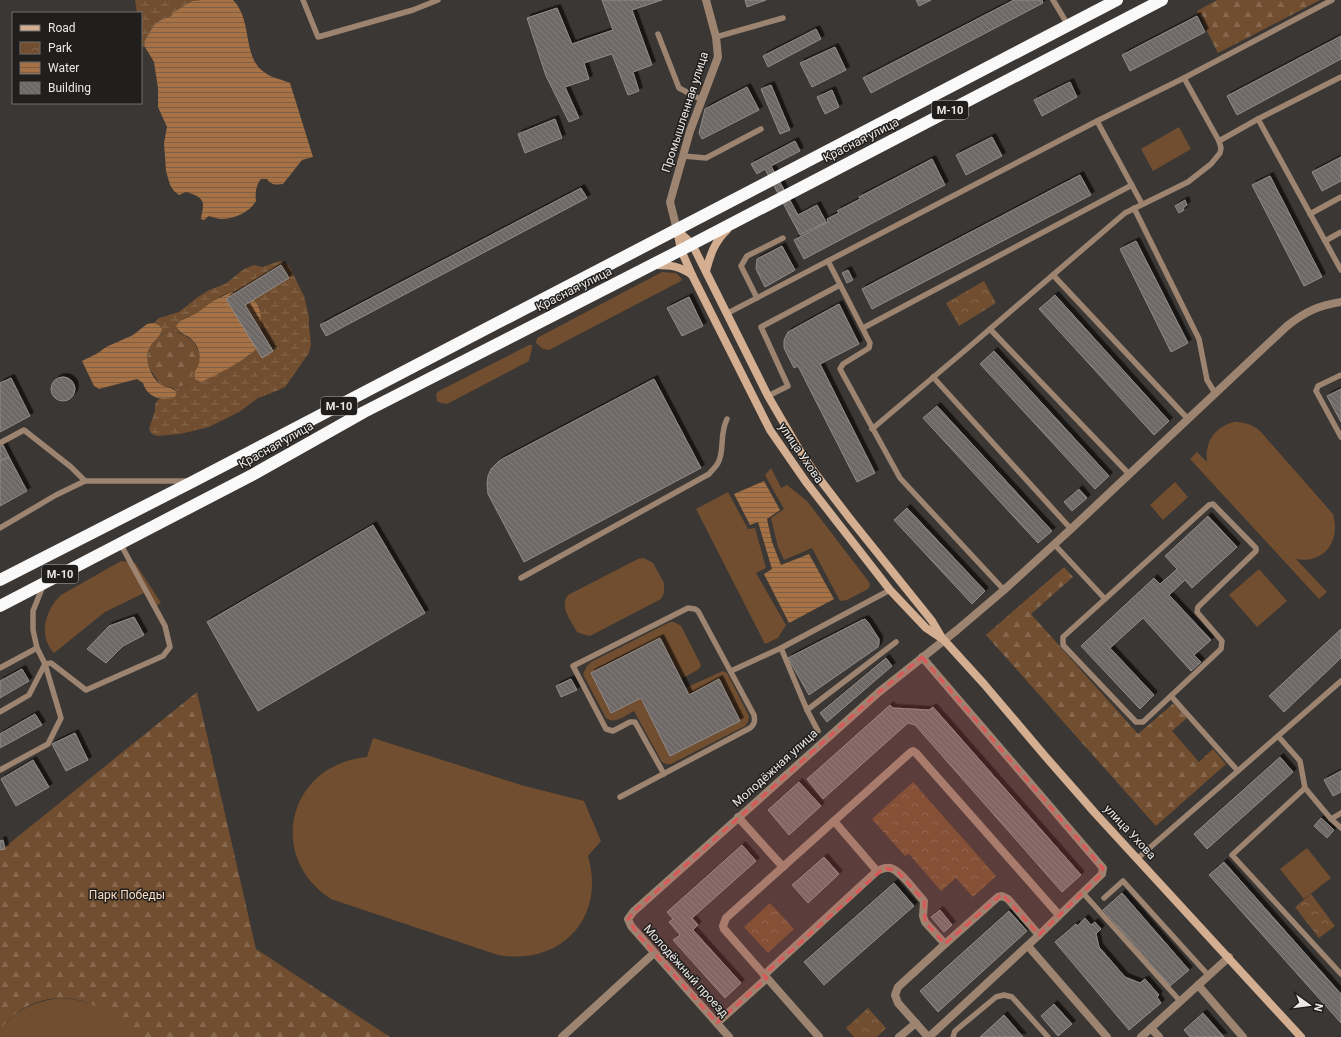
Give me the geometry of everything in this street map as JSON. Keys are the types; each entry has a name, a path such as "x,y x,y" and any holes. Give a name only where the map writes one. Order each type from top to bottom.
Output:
{"highway":[{"name":"Красная улица","path":"0,580 194,481 1117,0"},
{"name":"Красная улица","path":"0,606 254,474 364,412 687,247 1162,0"}],"street":[{"name":"Промышленная улица","path":"677,230 670,202 690,131 718,57 716,37 706,0"},
{"path":"706,271 709,257 719,237 738,220"},
{"path":"677,230 687,247"},
{"path":"677,230 687,247"},
{"name":"улица Ухова","path":"687,247 706,271 726,314 783,424 815,473 932,621 944,640 984,684 1045,756 1301,1037"},
{"name":"улица Ухова","path":"687,247 692,275 770,430 806,482 890,590 926,628 944,640"},
{"path":"650,266 675,266 692,275"},
{"name":"Молодёжная улица","path":"628,920 632,912 879,692 1004,590 1296,318 1313,308 1341,302"},
{"path":"922,657 1102,864 1103,868 1102,874 1083,893 1028,946 928,1037 894,995 896,990 998,897 1002,896 1008,899 1039,935"},
{"path":"819,1037 724,929 724,922 726,918 911,752 915,752 1059,915"},
{"path":"738,817 783,867"},
{"path":"834,821 877,871"},
{"path":"717,1023 877,871 884,868 891,868 897,871 924,901 923,916 925,922 945,944"},
{"name":"Молодёжный проезд","path":"628,920 631,926 654,953 729,1037"},
{"path":"1028,946 1107,1037"},
{"path":"562,1037 654,953"},
{"path":"1141,1037 1229,958"},
{"path":"1198,985 1243,1037"},
{"path":"899,1037 916,1023"},
{"path":"1151,1028 1159,1037"}],"lane":[{"path":"303,0 318,37 413,10 438,0"},
{"path":"1053,0 1068,26"},
{"path":"726,314 1332,0"},
{"path":"716,37 783,18"},
{"path":"658,34 679,88 702,100"},
{"path":"1219,141 1258,119 1341,77"},
{"path":"872,429 1125,213 1188,182 1211,164 1220,152 1219,141 1184,78"},
{"path":"1258,119 1341,270"},
{"path":"1097,121 1142,204"},
{"path":"682,156 706,158 761,129"},
{"path":"863,328 1132,186"},
{"path":"1310,214 1341,197"},
{"path":"1134,208 1199,338 1206,380 1215,393"},
{"path":"1325,241 1341,232"},
{"path":"757,298 741,266 747,256 783,238"},
{"path":"828,261 869,340 870,346 843,364 840,369 872,429 900,478 1004,590"},
{"path":"1054,275 1188,419"},
{"path":"768,396 788,386 761,327 840,285"},
{"path":"990,329 1129,474"},
{"path":"1341,374 1318,386 1316,392 1341,437"},
{"path":"933,377 1071,529"},
{"path":"522,578 709,474 717,464 720,456 722,433 727,419"},
{"path":"0,443 24,430 85,480"},
{"path":"0,528 85,480 194,481"},
{"path":"1209,505 1216,505 1256,548 1256,553 1198,607 1197,612 1222,641 1222,647 1171,696 1143,722 1136,722 1063,645 1063,637 1209,505"},
{"path":"0,712 30,695 45,664 51,662 86,690 163,656 170,647 165,626 138,579 120,543"},
{"path":"1054,544 1105,599"},
{"path":"0,770 48,744 61,718 45,664 37,648 33,630 33,611 44,582"},
{"path":"731,671 781,648 890,590"},
{"path":"620,797 664,774 750,728 754,725 754,715 731,671 698,611 692,608 688,608 573,666 606,729 613,731 630,722 635,722 664,774"},
{"path":"807,710 896,642"},
{"path":"0,668 37,648"},
{"path":"781,648 818,732"},
{"path":"1138,858 1341,681"},
{"path":"1171,696 1238,771"},
{"path":"1278,736 1300,761 1305,788 1331,819 1341,828"},
{"path":"1305,788 1232,855 1341,974"},
{"path":"1331,819 1341,813"},
{"path":"1104,898 1123,881 1209,976"},
{"path":"1083,893 1180,1001"},
{"path":"953,1037 955,1032 996,997 1004,994 1012,997 1048,1037"}],"highlighted area":[{"path":"922,657 1103,868 1102,874 1039,935 1002,894 945,944 925,922 924,901 897,871 884,868 764,975 767,978 717,1023 638,935 628,919 633,912 879,692"}],"green space":[{"path":"135,0 201,0 192,1 171,16 154,25 144,42 145,47 142,46 142,12 137,12"},
{"path":"1217,0 1320,0 1218,53 1197,11"},
{"path":"1179,127 1191,149 1153,171 1141,149"},
{"path":"280,261 289,266 304,296 309,317 311,344 309,353 285,387 258,398 239,412 209,427 180,434 157,436 152,434 149,429 155,411 155,404 159,399 168,399 177,392 174,388 189,384 190,377 195,371 195,379 249,356 261,328 260,308 245,295 235,291 229,292 217,298 197,313 180,321 176,326 180,333 171,331 161,334 162,329 159,325 154,323 159,318 179,312 209,290 225,284 244,269 254,265 262,267"},
{"path":"662,272 676,273 682,279 681,281 549,350 543,349 536,343 537,338"},
{"path":"984,281 996,303 959,326 946,303"},
{"path":"171,331 189,338 195,344 200,360 199,367 189,384 174,388 160,384 150,369 147,361 149,348 157,338 161,334"},
{"path":"529,345 532,345 532,348 529,361 447,404 437,401 436,394 439,391"},
{"path":"1234,422 1248,424 1260,431 1333,514 1335,533 1328,548 1315,558 1306,560 1296,559 1327,592 1319,599 1190,459 1197,452 1207,462 1209,442 1212,436 1227,424"},
{"path":"771,468 781,488 787,485 807,501 869,582 870,584 868,589 847,600 840,601 812,548 784,560 778,547 771,518 784,509 765,475"},
{"path":"1175,482 1188,497 1163,520 1150,505"},
{"path":"728,492 748,529 755,528 766,568 756,573 786,625 778,638 765,644 696,509"},
{"path":"644,558 653,563 664,583 664,593 661,599 590,636 577,632 565,609 568,595 638,559"},
{"path":"121,561 135,563 161,603 152,608 144,593 105,612 54,653 46,639 45,631 48,615 55,601 61,595"},
{"path":"1064,567 1073,577 1031,614 1138,734 1174,703 1187,718 1172,731 1199,762 1213,749 1226,764 1156,826 986,635"},
{"path":"1259,569 1287,601 1257,627 1229,595"},
{"path":"670,622 674,622 681,626 701,665 699,669 681,679 660,638 611,713 641,698 670,756 740,721 719,679 689,695 685,688 723,671 727,673 749,716 748,722 745,726 671,764 666,764 662,762 634,711 617,720 609,720 606,718 583,674 591,662"},
{"name":"Парк Победы","path":"197,692 256,949 390,1037 130,1037 117,1021 102,1009 84,1002 66,998 48,999 31,1005 14,1015 0,1030 0,851"},
{"path":"373,738 521,785 584,801 601,841 588,856 592,879 590,899 584,917 573,933 559,945 541,953 521,956 498,955 331,899 310,881 298,860 293,837 295,814 304,794 319,776 340,763 367,757"},
{"path":"913,782 996,876 973,897 956,878 941,891 909,854 905,856 872,819"},
{"path":"1307,848 1331,878 1304,899 1280,869"},
{"path":"1311,894 1335,926 1319,938 1295,907"},
{"path":"770,903 794,929 768,953 744,927"},
{"path":"59,998 81,1001 100,1008 116,1019 130,1037 0,1037 0,1030 19,1012 34,1004"},
{"path":"868,1008 886,1028 877,1037 854,1037 846,1028"}],"water":[{"path":"233,0 239,8 246,28 250,48 257,65 270,76 290,83 313,157 302,160 283,184 274,184 267,179 261,179 257,187 256,201 253,205 246,212 227,219 219,219 209,216 204,220 201,219 203,208 202,200 195,195 186,192 179,195 170,185 166,171 164,143 167,127 158,107 158,88 154,62 145,47 144,42 154,25 159,21 171,16 174,12 192,1"},
{"path":"231,292 239,293 251,298 260,310 261,330 257,347 245,358 201,382 195,379 195,371 200,360 198,348 191,339 180,332 176,326 180,321 197,313 213,301"},
{"path":"154,323 159,325 162,329 148,351 147,356 149,367 154,377 160,384 177,392 175,397 165,399 155,397 148,392 143,383 137,379 99,389 94,386 82,361 106,347 133,335 147,324"},
{"path":"764,481 780,510 767,519 772,542 781,565 809,554 834,599 789,623 764,574 772,569 758,522 750,525 734,494"}],"building":[{"path":"602,0 662,0 632,10 652,65 633,72 639,91 628,95 612,54 584,63 589,79 565,87 579,118 569,122 546,76 527,18 557,8 572,44 613,30"},
{"path":"745,0 766,0 747,7"},
{"path":"916,0 931,0 919,6"},
{"path":"1014,0 1042,0 1043,3 871,93 863,78"},
{"path":"1197,16 1205,32 1130,71 1122,55"},
{"path":"816,29 821,39 768,67 763,56"},
{"path":"1341,36 1341,59 1237,115 1227,96"},
{"path":"835,47 846,70 812,87 800,63"},
{"path":"1070,82 1077,97 1042,116 1034,100"},
{"path":"771,85 790,130 780,134 761,89"},
{"path":"747,87 759,110 702,139 699,133 705,109"},
{"path":"832,90 839,107 825,114 817,97"},
{"path":"555,119 562,138 525,153 518,134"},
{"path":"992,137 1002,156 966,175 956,155"},
{"path":"795,141 800,151 771,166 798,215 817,205 826,222 800,235 765,169 757,174 751,164"},
{"path":"1341,157 1341,181 1322,191 1312,172"},
{"path":"932,159 945,185 804,259 794,240 828,222 827,219 839,213 837,211 860,199 859,197"},
{"path":"1080,175 1091,195 872,309 862,289"},
{"path":"1270,176 1322,277 1304,286 1252,185"},
{"path":"581,188 587,198 326,336 320,325"},
{"path":"1185,200 1187,205 1183,208 1184,210 1179,213 1175,206"},
{"path":"1136,241 1188,343 1171,352 1120,249"},
{"path":"782,246 795,270 765,287 756,269 757,259"},
{"path":"281,265 289,278 245,305 273,351 262,358 226,299"},
{"path":"848,270 853,280 847,283 842,273"},
{"path":"1055,295 1169,421 1154,435 1039,309"},
{"path":"689,297 703,326 682,336 667,308"},
{"path":"839,304 859,344 820,364 875,473 857,482 798,366 794,368 784,348 784,340 788,332"},
{"path":"994,351 1109,476 1095,489 980,364"},
{"path":"63,377 68,378 74,384 74,394 68,400 63,401 58,400 52,394 51,389 52,384 58,378"},
{"path":"11,378 30,416 0,432 0,383"},
{"path":"654,379 701,468 524,562 488,494 487,484 491,469 504,458"},
{"path":"1341,389 1341,422 1327,396"},
{"path":"937,406 1052,531 1038,543 923,418"},
{"path":"3,445 9,457 0,461 0,447"},
{"path":"9,457 27,491 0,506 0,461"},
{"path":"1079,489 1087,498 1072,511 1064,502"},
{"path":"907,508 985,591 972,604 894,520"},
{"path":"1208,516 1237,547 1192,588 1185,580 1169,595 1211,640 1194,655 1201,662 1191,671 1143,618 1110,648 1154,695 1140,709 1081,646 1154,578 1160,584 1177,569 1165,556"},
{"path":"373,525 425,613 258,711 207,622"},
{"path":"134,617 144,635 123,646 106,663 87,649 109,626"},
{"path":"865,619 879,639 878,647 809,695 788,658"},
{"path":"1341,629 1341,658 1284,712 1269,696"},
{"path":"660,638 689,695 719,679 740,721 670,756 641,698 611,713 591,673"},
{"path":"886,658 892,666 827,722 820,713"},
{"path":"22,669 29,681 0,698 0,681"},
{"path":"571,679 577,690 561,697 556,686"},
{"path":"890,705 893,708 929,710 933,707 1081,875 1062,892 915,725 908,723 823,799 807,779"},
{"path":"35,714 42,725 0,748 0,734"},
{"path":"75,733 88,760 66,771 52,744"},
{"path":"1280,757 1293,772 1207,849 1194,834"},
{"path":"33,760 49,787 16,806 1,779"},
{"path":"1341,771 1341,792 1333,796 1324,780"},
{"path":"799,782 821,806 789,835 768,810"},
{"path":"1321,818 1334,830 1327,838 1314,826"},
{"path":"3,840 5,849 0,850 0,841"},
{"path":"742,845 756,861 692,918 698,925 693,930 741,983 725,998 673,940 680,935 669,922 673,919 667,912"},
{"path":"824,857 839,874 808,903 792,885"},
{"path":"1224,862 1341,994 1341,1023 1209,875"},
{"path":"894,883 914,906 824,985 804,962"},
{"path":"1122,893 1189,970 1170,986 1103,910"},
{"path":"940,910 952,925 944,932 931,917"},
{"path":"1009,911 1027,931 938,1012 920,991"},
{"path":"1085,918 1091,925 1095,922 1101,929 1096,934 1099,947 1125,977 1140,983 1145,979 1159,995 1157,997 1161,1003 1129,1030 1055,942 1076,924 1077,926"},
{"path":"1054,1004 1072,1024 1058,1036 1041,1016"},
{"path":"1203,1013 1224,1037 1190,1037 1184,1030"},
{"path":"1004,1015 1023,1037 980,1037"}]}
